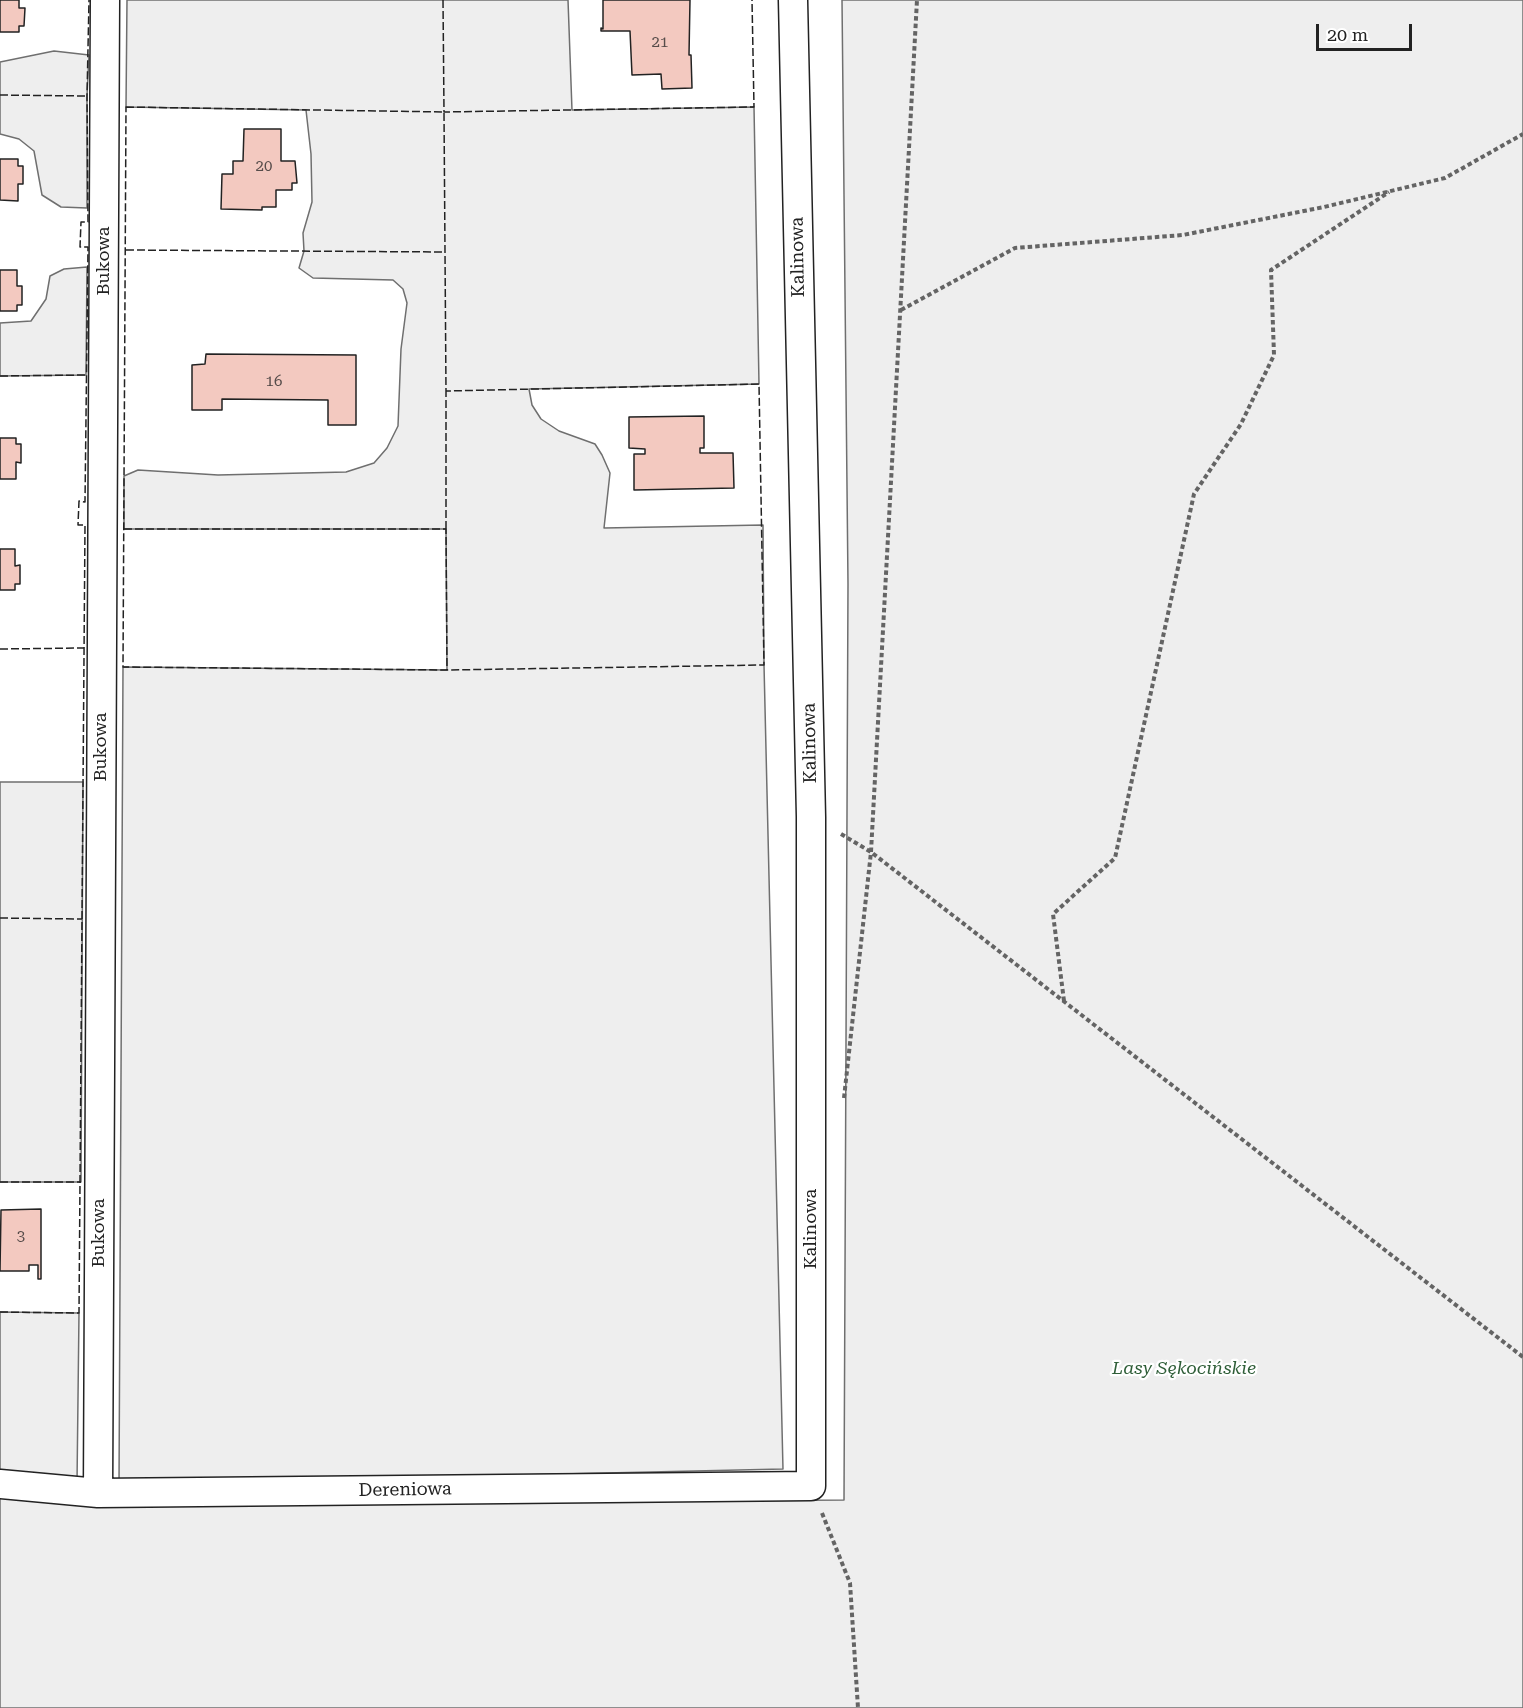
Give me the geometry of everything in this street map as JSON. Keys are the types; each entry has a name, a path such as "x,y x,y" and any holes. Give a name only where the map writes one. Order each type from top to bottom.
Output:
{"street":[{"name":"Bukowa","path":"98,1493 105,0"},
{"name":"Kalinowa","path":"793,0 811,817 811,1486"},
{"name":"Dereniowa","path":"0,1484 98,1493 811,1486"}],"path":[{"path":"844,1100 871,852 917,0"},
{"path":"901,310 1015,248 1183,235 1324,207 1445,178 1523,134"},
{"path":"1064,1001 1053,914 1115,858 1194,494 1241,424 1274,355 1271,270 1389,192"},
{"path":"811,817 871,852 1523,1357"},
{"path":"811,1486 850,1583 858,1708"}],"green space":[{"path":"127,0 568,0 572,110 754,107 759,384 529,389 532,405 541,419 559,431 595,444 602,455 610,473 604,528 763,525 764,665 783,1469 119,1484 123,667 447,670 446,529 124,529 124,476 138,470 218,475 346,472 374,463 387,448 398,426 401,349 407,303 403,289 393,280 313,278 299,268 304,251 303,233 312,202 311,154 306,110 126,107"},
{"name":"Lasy Sękocińskie","path":"842,0 1523,0 1523,1708 0,1708 0,1496 92,1505 844,1500 848,584"},
{"path":"54,51 89,55 87,208 61,207 42,195 34,151 19,139 0,134 0,62"},
{"path":"87,267 86,375 0,376 0,323 31,321 46,299 50,276 64,269"},
{"path":"0,782 83,782 81,1182 0,1182"},
{"path":"0,1312 79,1313 77,1483 0,1475"}],"building":[{"path":"0,0 19,0 19,8 25,8 24,26 19,26 19,32 0,32"},
{"path":"603,0 690,0 689,55 691,55 692,88 662,89 661,74 632,75 630,31 601,31 601,28 603,29"},
{"path":"244,129 281,129 281,161 295,161 297,183 292,183 292,190 276,190 276,207 262,207 262,210 221,209 222,174 233,174 233,161 243,161"},
{"path":"0,159 18,159 18,166 23,166 23,184 18,184 18,201 0,200"},
{"path":"0,270 17,270 17,286 22,286 22,305 17,305 17,311 0,311"},
{"path":"206,354 356,355 356,425 328,425 328,400 222,399 222,410 192,410 192,365 205,364"},
{"path":"704,416 704,448 700,448 700,453 733,453 734,488 634,490 634,454 645,454 645,449 629,448 629,417"},
{"path":"0,438 16,438 16,444 21,444 21,463 16,462 16,479 0,479"},
{"path":"0,549 15,549 15,566 20,565 20,584 15,584 15,590 0,590"},
{"path":"41,1209 41,1279 38,1279 38,1265 29,1265 29,1271 0,1271 1,1210"}],"fence":[{"path":"0,1312 79,1313 85,525 78,525 79,501 85,502 88,247 80,247 81,222 88,222 89,0"},
{"path":"443,0 444,112 754,107 752,0"},
{"path":"0,95 87,96"},
{"path":"126,107 444,112 446,391 759,384 764,665 447,670 123,667 126,107"},
{"path":"126,250 445,252"},
{"path":"0,376 86,375"},
{"path":"446,391 446,529"},
{"path":"124,529 446,529 447,670"},
{"path":"0,649 84,648"},
{"path":"0,918 82,919"},
{"path":"0,1182 81,1182"}]}
